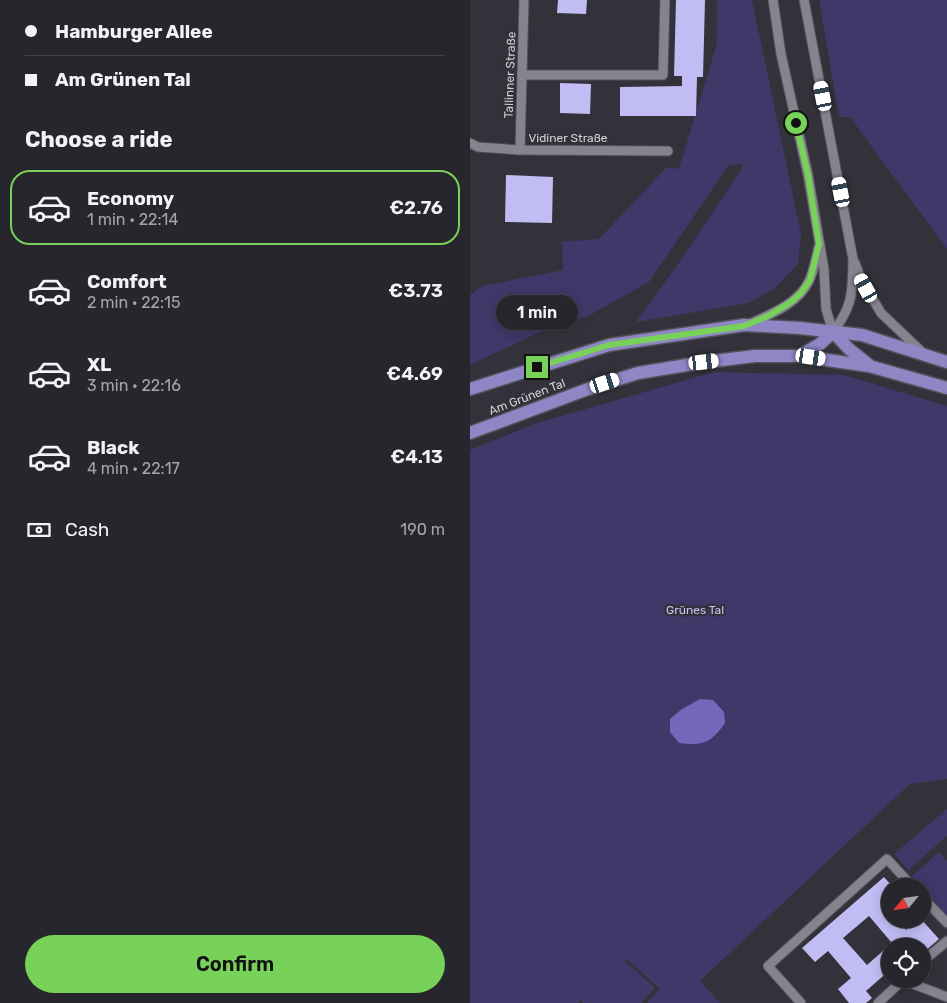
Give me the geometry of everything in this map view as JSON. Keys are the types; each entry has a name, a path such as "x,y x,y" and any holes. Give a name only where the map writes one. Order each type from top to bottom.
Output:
{"main road":[{"name":"Am Grünen Tal","path":"470,389 609,345 744,326 776,326 862,335 947,362"},
{"path":"799,356 820,344 832,332 848,349 869,366"},
{"name":"Am Grünen Tal","path":"470,433 588,389 638,373 738,358 799,356 869,366 947,388"}],"street":[{"name":"Tallinner Straße","path":"520,150 524,0"},
{"path":"522,75 663,75 665,0"},
{"path":"773,0 781,54 808,175 824,269 826,308 832,332"},
{"path":"804,0 853,259 861,279 881,313 923,353"},
{"name":"Vidiner Straße","path":"470,143 478,147 520,150 668,151"},
{"path":"744,326 768,316 791,302 801,293 810,280 819,244"},
{"path":"832,332 844,317 852,296 853,259"},
{"path":"801,1003 768,966 887,859 905,878"},
{"path":"931,906 947,923"},
{"path":"931,954 947,941"},
{"path":"878,1003 894,988"},
{"path":"926,988 947,996"}],"green space":[{"path":"717,0 752,0 801,234 798,264 774,289 749,303 636,322 683,257 741,170 742,163 728,166 649,282 590,315 538,333 470,365 470,295 482,286 563,270 562,242 599,239 667,167 679,169 717,43"},
{"path":"819,0 947,0 947,249 850,117 839,117"},
{"name":"Grünes Tal","path":"714,372 844,375 947,406 947,779 910,784 700,981 720,1003 647,1003 660,989 627,959 625,961 655,988 641,1003 583,1003 581,1000 578,1003 470,1003 470,450 537,423"},
{"path":"947,809 947,836 908,870 894,854"},
{"path":"939,852 947,861 947,917 931,898 931,878 911,877"}],"shaded area":[{"path":"700,699 713,700 724,712 725,723 706,742 694,744 679,743 670,732 670,719 682,709"}],"building":[{"path":"558,0 587,0 586,14 557,13"},
{"path":"676,0 705,0 703,77 697,77 696,116 620,116 620,87 682,86 682,76 674,76"},
{"path":"560,83 591,84 590,114 560,113"},
{"path":"506,175 553,177 552,223 505,222"},
{"path":"881,880 881,928 904,928 906,930 909,928 929,928 939,939 931,946 931,938 888,938 869,916 843,938 867,965 881,953 881,978 866,991 872,998 866,1003 849,1003 838,989 851,978 828,951 815,962 802,948"}],"route":[{"path":"537,367 609,345 744,326 768,316 791,302 801,293 810,280 819,244 808,175 796,123"}]}
